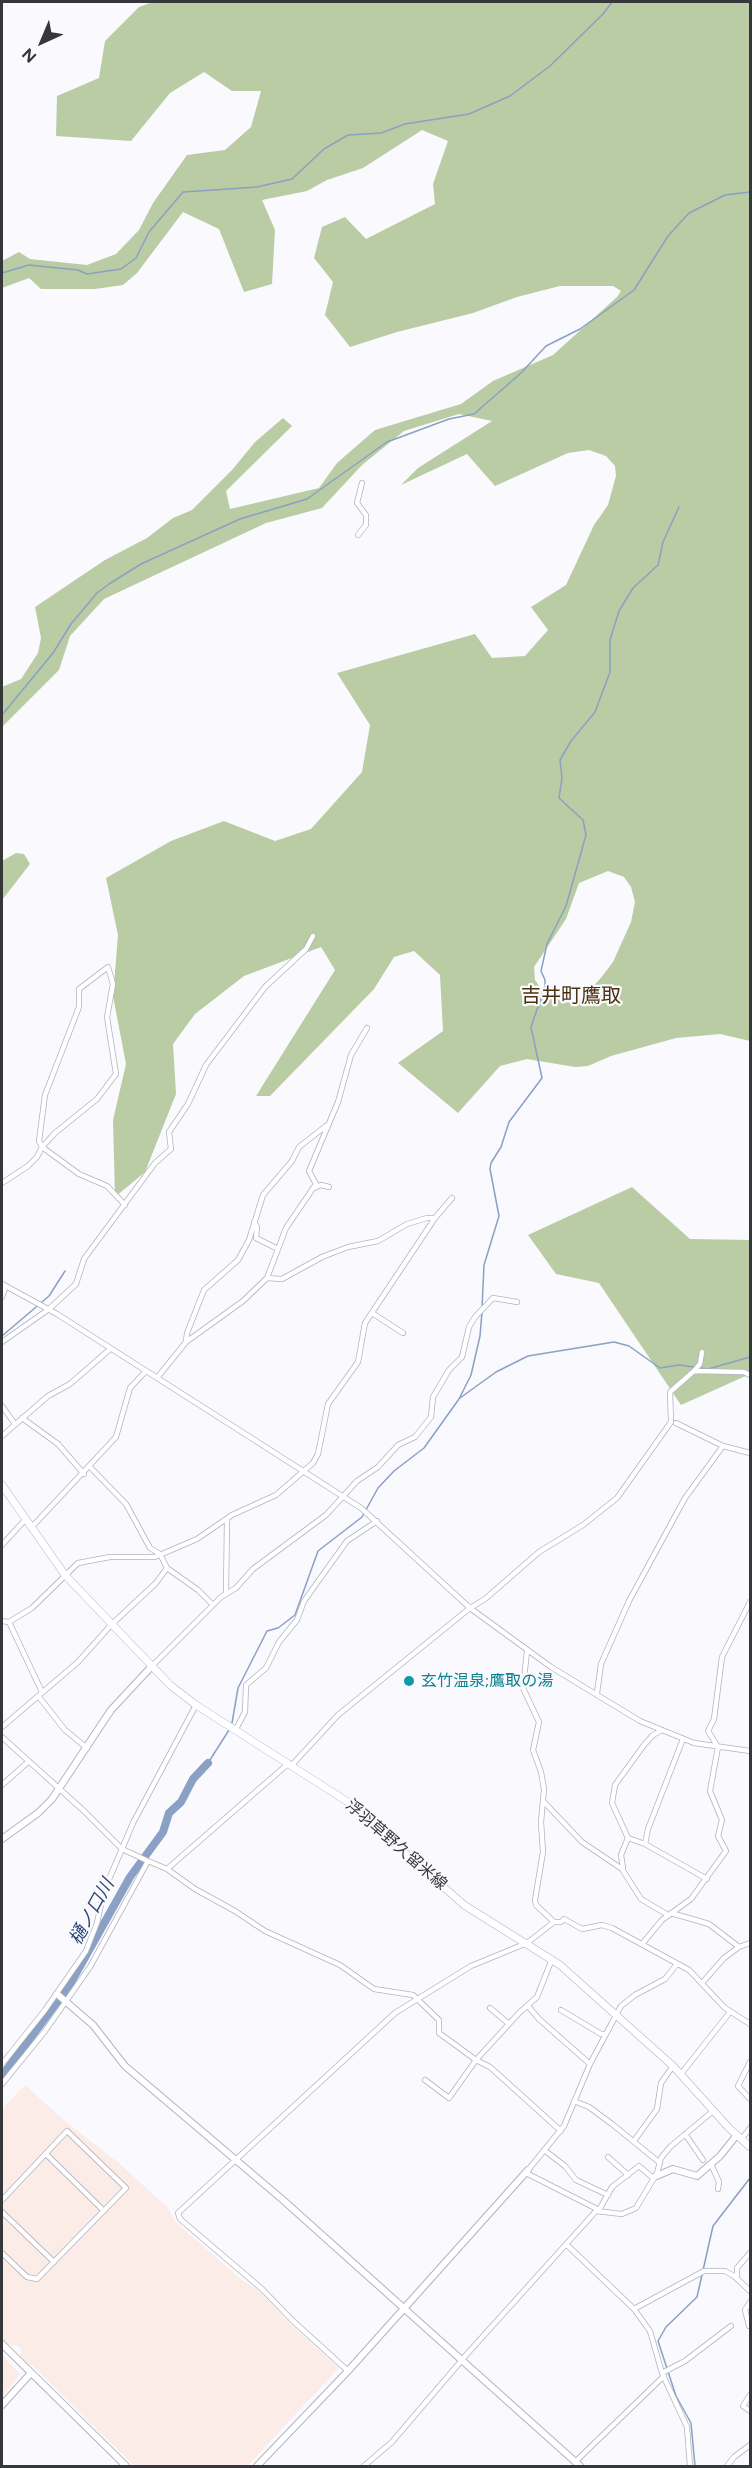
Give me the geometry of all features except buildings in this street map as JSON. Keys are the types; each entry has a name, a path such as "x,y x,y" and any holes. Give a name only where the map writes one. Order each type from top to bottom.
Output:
{"main road":[{"name":"浮羽草野久留米線","path":"2,1485 24,1521 65,1575 170,1684 196,1705 236,1728 366,1816 464,1905 552,1959 673,2066 713,2111 750,2147"}],"street":[{"path":"358,535 366,525 366,515 357,503 362,483"},
{"path":"2,1342 49,1309 76,1284 84,1259 155,1163 171,1149 169,1132 188,1104 206,1065 265,987 306,949 313,936"},
{"path":"2,1184 28,1166 42,1147 74,1115 97,1099 116,1074 107,1017 113,984 108,967 79,988 79,1007 45,1095 39,1129 42,1147 79,1174 107,1186 125,1205"},
{"path":"157,1378 186,1342 243,1301 267,1278 286,1228 316,1184 309,1171 338,1102 351,1055 367,1028"},
{"path":"186,1342 187,1333 204,1290 237,1260 249,1240 263,1195 292,1161 299,1147 326,1126"},
{"path":"314,1188 321,1185 328,1187"},
{"path":"2,1621 9,1622 32,1608 75,1564 82,1561 160,1554 204,1536 227,1519 276,1495 313,1463 318,1454 328,1404 358,1362 362,1333 372,1313 435,1218 452,1198"},
{"path":"267,1278 282,1279 322,1257 348,1247 378,1241 394,1229 407,1224 435,1218"},
{"path":"254,1222 257,1227 256,1238 278,1249"},
{"path":"2,1297 4,1285 49,1309 109,1350 157,1378 360,1508 470,1608 527,1651 640,1721 683,1739 750,1751"},
{"path":"2,1839 39,1813 59,1791 118,1701 213,1605 236,1588 254,1569 310,1528 357,1481 378,1467 399,1445 415,1437 431,1417 433,1397 449,1370 462,1357 469,1327 475,1317 494,1298 517,1302"},
{"path":"372,1313 403,1333"},
{"path":"2,1436 48,1396 70,1384 109,1350"},
{"path":"167,1869 198,1845 220,1821 290,1764 338,1715 470,1608 485,1599 539,1552 583,1525 617,1498 671,1422 670,1392 700,1364 702,1352"},
{"path":"694,1371 744,1372 750,1375"},
{"path":"30,1528 84,1474 116,1437 129,1388 145,1372"},
{"path":"2,1406 15,1424"},
{"path":"22,1418 58,1444 84,1474"},
{"path":"676,1423 723,1446 750,1453"},
{"path":"597,1693 601,1664 629,1601 685,1498 723,1446"},
{"path":"90,1467 126,1504 151,1551 160,1554 166,1568 198,1590 213,1605"},
{"path":"226,1594 227,1519"},
{"path":"2,1545 24,1521"},
{"path":"236,1728 245,1712 246,1685 266,1668 279,1642 297,1620 304,1601 347,1541 376,1521"},
{"path":"2,1726 78,1662 111,1624 156,1583 166,1568"},
{"path":"642,1944 655,1926 691,1899 726,1851 718,1836 722,1820 710,1791 718,1747 708,1731 714,1719 722,1657 750,1602"},
{"path":"9,1622 40,1695 65,1730 87,1748"},
{"path":"527,1651 523,1688 539,1722 533,1750 542,1772 543,1801 543,1852 535,1900 536,1905 554,1922"},
{"path":"2,2064 58,1994 86,1951 97,1923 104,1891 146,1795 170,1758 196,1705"},
{"path":"662,1730 653,1735 644,1745 615,1785 612,1803 628,1839 645,1845 707,1879"},
{"path":"2,1737 59,1791 84,1811 122,1849 167,1869 195,1889 265,1931 340,1965 374,1989 405,1992 417,1997 439,2020 439,2033 476,2060 490,2067 561,2131"},
{"path":"645,1845 648,1829 683,1739"},
{"path":"2,1785 28,1762"},
{"path":"543,1801 582,1842 625,1873"},
{"path":"628,1839 620,1858 625,1873 638,1896 669,1914 709,1924 739,1947"},
{"path":"2,2084 90,1967 147,1860"},
{"path":"348,2371 262,2289 177,2216 188,2202 381,2025 417,1997 471,1966 527,1943 554,1922 561,1922 564,1919 582,1929 602,1925 612,1928 689,1970 730,2012 750,2024"},
{"path":"702,1983 724,1958 739,1947 750,1943"},
{"path":"425,2080 449,2098 476,2060 537,1997 552,1959"},
{"path":"257,2466 348,2371 527,2172 561,2131 605,2034 626,2001 664,1979 677,1964"},
{"path":"58,1994 93,2025 125,2066 235,2158 578,2464 663,2374 731,2326"},
{"path":"528,2006 539,2019 590,2064"},
{"path":"490,2008 509,2024"},
{"path":"561,2010 601,2034 605,2034"},
{"path":"681,2074 730,2012"},
{"path":"750,2062 738,2086 750,2099"},
{"path":"634,2141 657,2109 661,2083 673,2066"},
{"path":"574,2101 589,2107 660,2163"},
{"path":"527,2172 598,2211 612,2214 629,2212 640,2203 670,2147 713,2111"},
{"path":"653,2177 673,2169 697,2176 750,2128"},
{"path":"2,2200 67,2132 126,2188 37,2279 32,2280 2,2253"},
{"path":"686,2134 703,2160"},
{"path":"544,2150 565,2166 576,2180 608,2195"},
{"path":"46,2154 104,2211"},
{"path":"609,2157 628,2175"},
{"path":"711,2164 719,2182 718,2189"},
{"path":"364,2466 393,2442 461,2361 598,2211 612,2187 639,2166 653,2177"},
{"path":"2,2212 54,2262"},
{"path":"567,2245 634,2309 654,2338 663,2374 687,2427 690,2466"},
{"path":"737,2278 738,2268 750,2253"},
{"path":"634,2309 704,2271 725,2271 737,2278 750,2291"},
{"path":"749,2326 745,2310 750,2302"},
{"path":"2,2344 126,2466"},
{"path":"2,2405 31,2373"},
{"path":"750,2395 743,2406 750,2411"},
{"path":"727,2466 734,2457 750,2445"}],"shaded area":[{"path":"25,2085 67,2123 119,2163 168,2208 174,2220 242,2280 258,2290 289,2323 339,2368 247,2466 134,2466 32,2365 22,2361 21,2349 17,2345 6,2345 2,2340 2,2109"},
{"path":"2,2355 20,2374 2,2397"}],"green space":[{"path":"153,2 750,2 750,1041 720,1034 676,1038 611,1056 588,1066 575,1067 527,1059 500,1066 458,1113 398,1063 443,1031 440,975 414,951 394,957 374,989 270,1096 256,1096 335,970 321,947 244,976 195,1014 173,1044 176,1094 145,1172 115,1197 113,1120 126,1064 113,996 118,935 106,878 171,841 224,821 275,841 311,829 362,772 370,725 337,673 475,634 492,658 525,656 548,630 531,607 566,585 594,525 608,505 616,476 615,466 606,456 589,450 568,453 495,486 467,454 401,485 418,468 492,421 459,414 404,431 362,465 322,508 266,523 104,599 70,636 59,670 2,727 2,687 21,679 38,653 41,638 35,607 105,560 147,538 173,518 192,510 232,470 255,442 283,418 292,426 226,491 230,509 319,488 337,463 375,430 461,404 493,381 553,355 621,291 613,286 560,286 350,347 325,315 333,282 314,258 322,227 345,217 366,239 435,204 433,184 448,141 422,130 363,168 327,180 307,191 262,200 275,230 272,284 244,292 219,229 183,212 137,273 123,285 95,289 41,289 29,278 2,288 2,261 19,252 30,259 87,265 116,254 139,230 153,203 187,155 225,150 251,127 261,91 232,91 204,72 170,93 131,141 56,136 57,96 99,78 105,41 139,7","holes":["608,871 624,877 631,887 635,902 631,922 613,962 577,1003 562,1002 540,987 535,980 534,967 566,919 579,883"]},
{"path":"16,853 24,854 30,864 2,900 2,861"},
{"path":"632,1187 690,1239 750,1240 750,1374 681,1405 599,1283 556,1274 528,1235"}],"waterway":[{"path":"2,273 29,265 78,270 87,274 121,269 136,258 149,232 183,192 257,187 292,179 324,149 348,135 381,133 405,124 469,114 510,96 550,66 603,14 612,2"},
{"path":"2,715 53,653 71,624 97,593 109,584 141,564 240,519 307,499 387,442 449,419 474,414 521,373 546,346 580,329 634,290 668,236 689,213 725,195 750,192"},
{"path":"482,1308 484,1265 499,1216 490,1169 491,1163 501,1147 509,1122 542,1078 531,1027 545,986 541,971 547,944 566,906 586,835 583,820 559,798 562,778 560,760 571,741 595,712 610,672 610,640 619,611 633,588 658,565 663,542 679,507"},
{"path":"2,1336 49,1296 65,1271"},
{"path":"232,1723 238,1688 267,1631 278,1628 295,1615 318,1551 362,1517 378,1488 394,1471 424,1448 459,1399 471,1375 480,1336 482,1312"},
{"path":"460,1398 496,1372 528,1356 614,1342 629,1346 660,1368 679,1365 694,1367"},
{"path":"699,1368 708,1369 750,1357"},
{"path":"208,1763 229,1730"},
{"name":"樋ノ口川","path":"2,2076 69,1986 130,1877 163,1832 169,1813 181,1802 193,1779 208,1763"},
{"path":"695,2466 691,2423 676,2396 658,2341 666,2327 697,2297 713,2226 750,2178"},
{"path":"2,2401 14,2387"}],"place":[{"name":"玄竹温泉;鷹取の湯","path":"409,1681"}],"district":[{"name":"吉井町鷹取","path":"571,996"}]}
